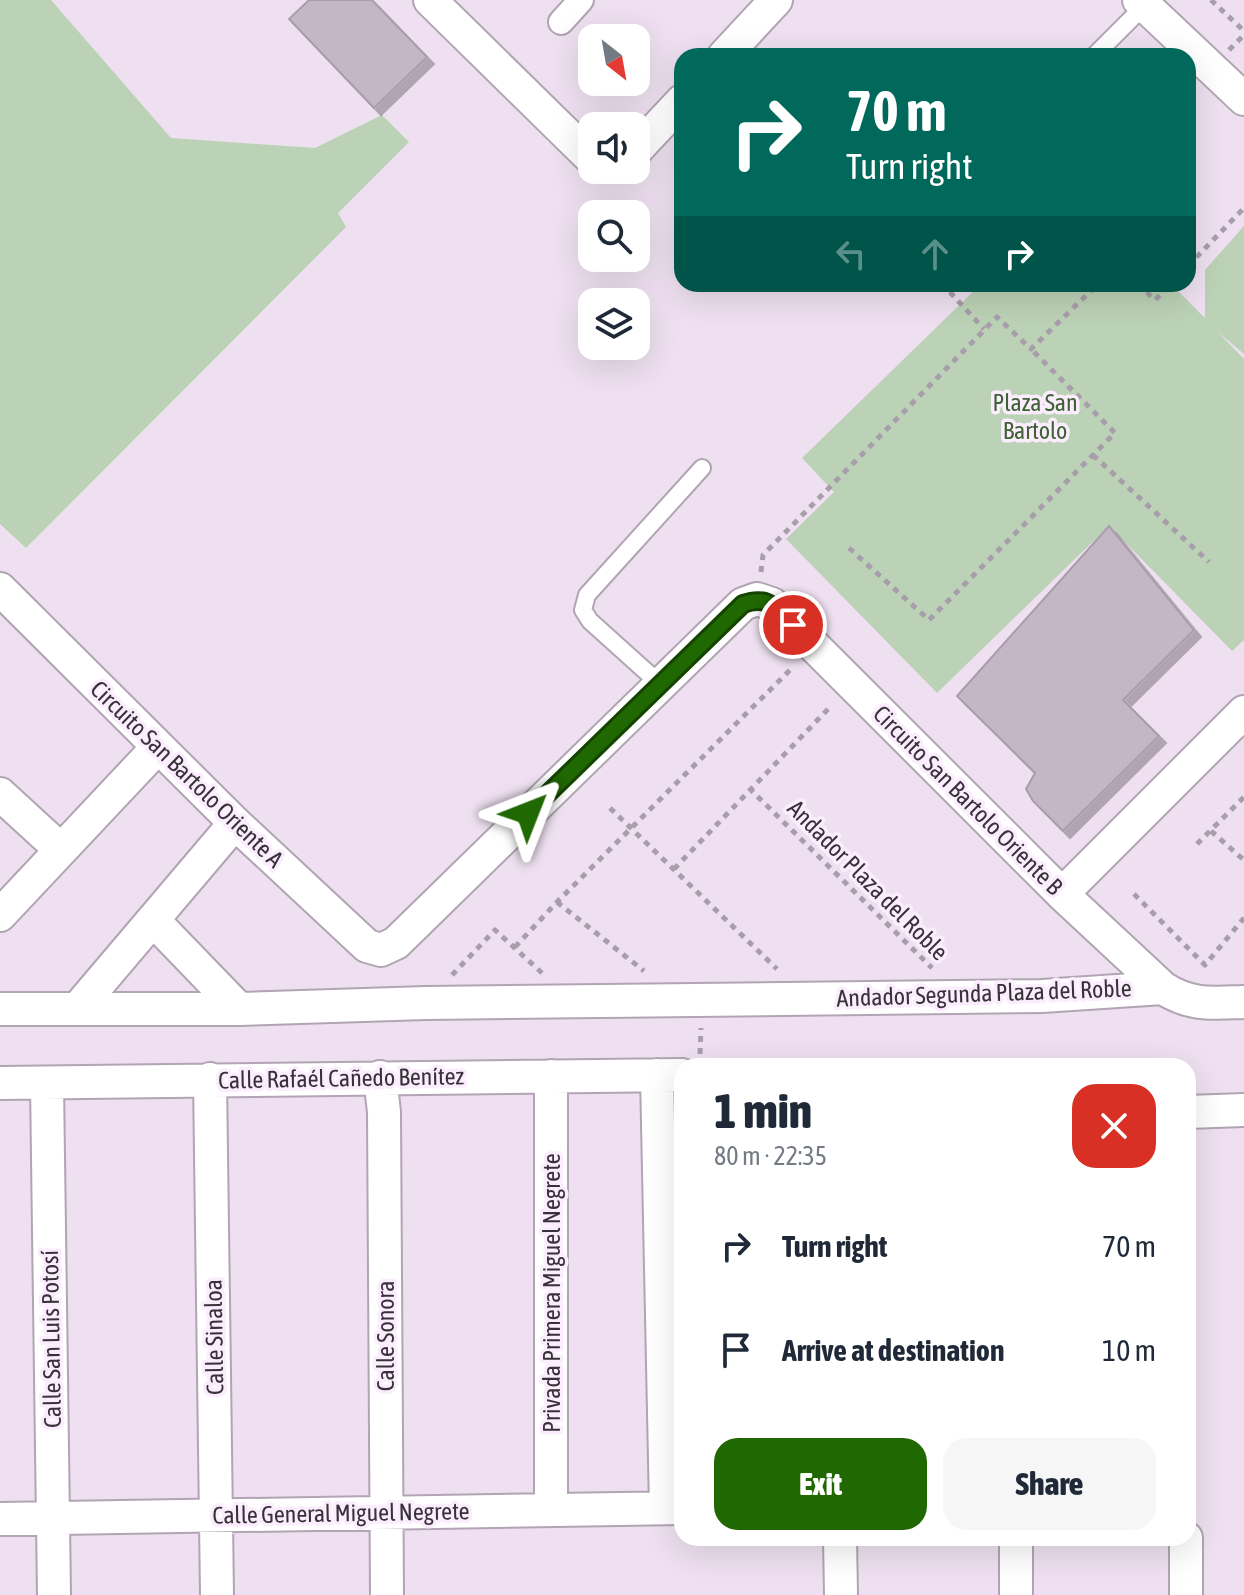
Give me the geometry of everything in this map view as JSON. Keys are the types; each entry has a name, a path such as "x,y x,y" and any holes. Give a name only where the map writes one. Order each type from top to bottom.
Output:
{"street":[{"path":"430,0 578,145"},
{"path":"561,22 581,0"},
{"path":"731,48 776,0"},
{"path":"1142,3 1190,48"},
{"path":"1196,54 1244,99"},
{"path":"650,135 674,110"},
{"name":"Circuito San Bartolo Oriente A","path":"3,598 367,946 381,950 396,943 660,684"},
{"path":"660,684 743,604 757,599"},
{"name":"Circuito San Bartolo Oriente B","path":"757,599 772,604 1062,894 1172,994"},
{"path":"1062,894 1244,712"},
{"path":"0,915 158,747"},
{"path":"0,794 61,850"},
{"path":"78,1008 235,823"},
{"path":"153,920 239,1009"},
{"name":"Andador Segunda Plaza del Roble","path":"0,1009 239,1009 426,1003 1172,994 1203,1003 1244,1002"},
{"path":"670,1075 674,1508"},
{"name":"Calle Rafaél Cañedo Benítez","path":"0,1083 670,1075"},
{"name":"Privada Primera Miguel Negrete","path":"551,1076 551,1510"},
{"name":"Calle Sonora","path":"380,1077 384,1112 387,1595"},
{"name":"Calle Sinaloa","path":"210,1079 217,1595"},
{"name":"Calle San Luis Potosí","path":"47,1084 54,1595"},
{"path":"1196,1112 1244,1110"},
{"name":"Calle General Miguel Negrete","path":"0,1519 674,1508"},
{"path":"840,1546 841,1595"},
{"path":"1016,1546 1016,1595"},
{"path":"1186,1546 1186,1595"}],"lane":[{"path":"1101,48 1142,3"},
{"path":"660,684 590,621 583,610 587,595 702,468"}],"path":[{"path":"1211,0 1244,31"},
{"path":"1196,258 1244,208"},
{"path":"950,292 984,329"},
{"path":"1031,349 1090,292"},
{"path":"1146,292 1155,300 1163,292"},
{"path":"757,599 763,555 997,317 1115,433 929,620 849,548"},
{"path":"1093,455 1209,562"},
{"path":"515,947 813,646"},
{"path":"674,869 749,788 853,685"},
{"name":"Andador Plaza del Roble","path":"749,788 961,997"},
{"path":"1197,844 1244,797"},
{"path":"610,808 806,998"},
{"path":"1211,831 1244,860"},
{"path":"1134,894 1205,965 1244,918"},
{"path":"557,902 691,999 698,1058"},
{"path":"426,1003 495,930 572,1001"}],"green space":[{"path":"0,0 51,0 171,138 315,148 382,115 409,142 338,213 346,227 26,548 0,524"},
{"name":"Plaza San Bartolo","path":"1244,226 1244,354 1218,332 1244,359 1244,640 1232,651 1109,526 937,693 786,539 834,492 802,458 973,292 1179,292 1205,318 1205,270"}],"building":[{"path":"309,0 372,0 427,57 374,108 289,19"},
{"path":"1109,526 1194,630 1123,700 1159,736 1063,831 1033,801 1026,789 1035,773 957,696"}],"route":[{"path":"528,813 743,604 757,599 772,604 793,625"}]}
